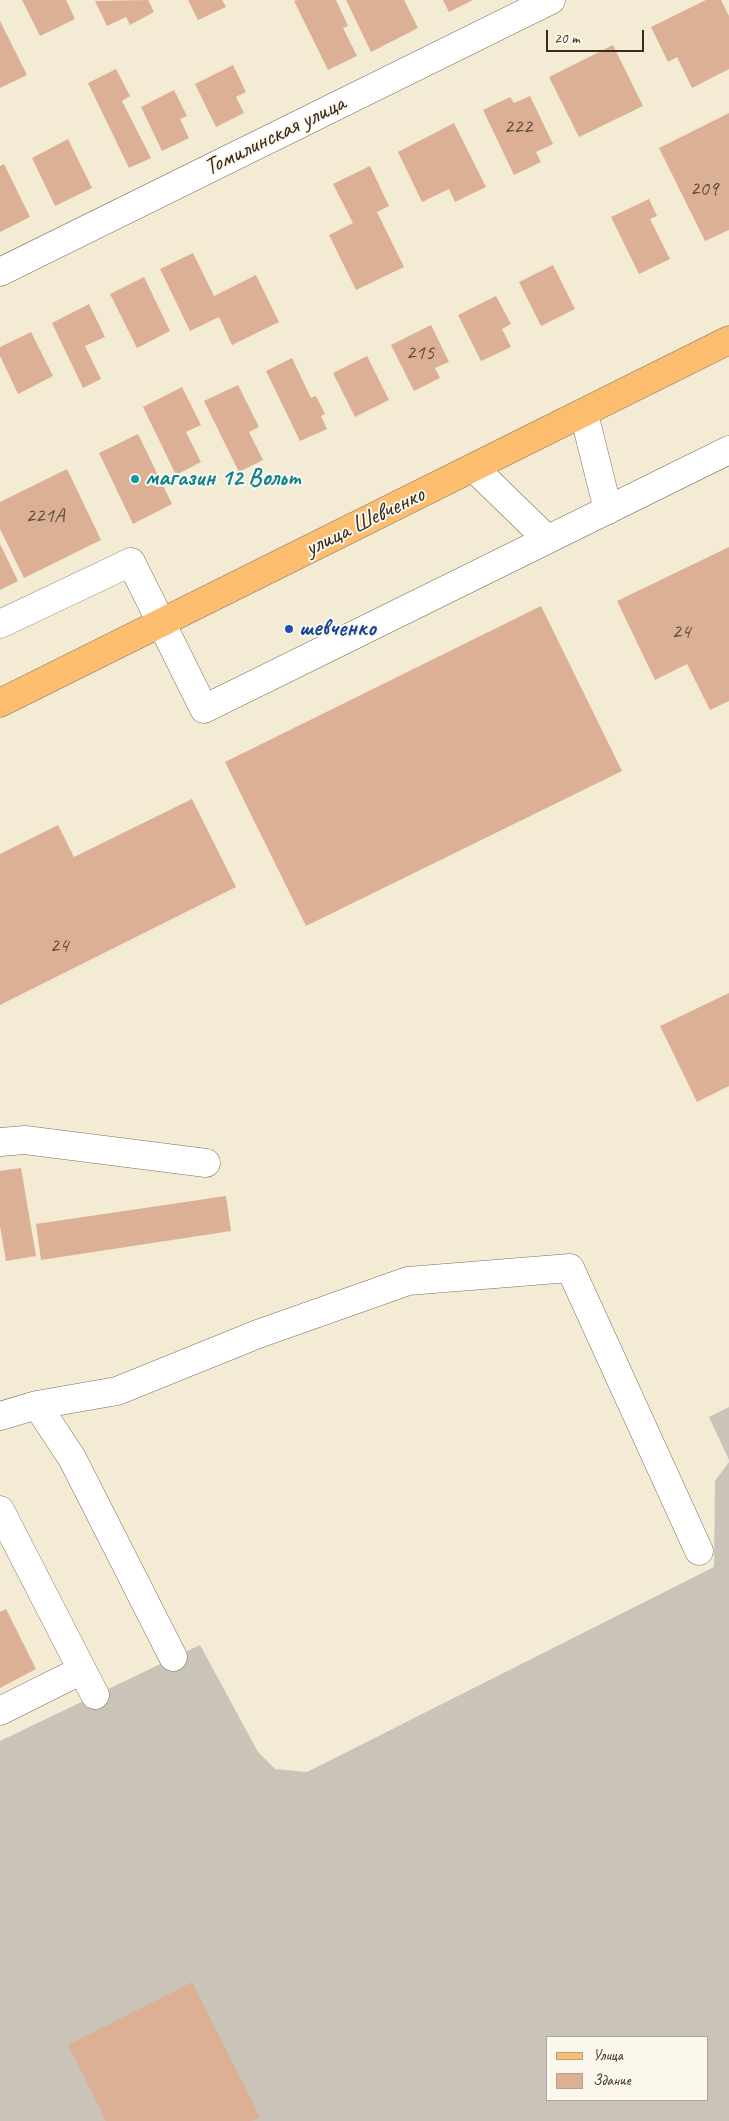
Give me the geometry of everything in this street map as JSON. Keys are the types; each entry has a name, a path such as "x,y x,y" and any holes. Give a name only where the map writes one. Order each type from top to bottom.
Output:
{"main road":[{"name":"улица Шевченко","path":"0,703 584,414 729,340"}],"street":[{"name":"Томилинская улица","path":"0,272 551,0"},
{"path":"584,414 608,510"},
{"path":"0,624 131,562 204,709 729,450"},
{"path":"474,468 547,539"},
{"path":"0,1142 25,1140 206,1163"},
{"path":"0,1416 37,1405 117,1391 276,1328 408,1281 570,1268 699,1551"},
{"path":"37,1405 72,1458 174,1658"},
{"path":"0,1510 95,1695"},
{"path":"0,1711 82,1670"}],"shaded area":[{"path":"729,1407 729,1460 709,1417"},
{"path":"729,1462 729,2121 0,2121 0,1741 200,1645 258,1752 275,1769 307,1772 714,1567 715,1481"}],"building":[{"path":"22,0 66,0 75,19 40,36"},
{"path":"148,0 154,12 130,25 126,17 107,26 95,1"},
{"path":"188,0 222,0 226,7 198,20"},
{"path":"336,0 348,26 343,28 357,56 328,70 294,1"},
{"path":"346,0 404,0 418,28 371,52"},
{"path":"443,0 473,0 449,12"},
{"path":"706,0 721,0 729,16 729,69 692,88 677,57 668,62 651,27"},
{"path":"0,21 27,75 0,88"},
{"path":"613,45 643,106 579,137 549,77"},
{"path":"233,65 246,92 236,97 244,113 216,127 195,84"},
{"path":"116,69 130,96 122,101 151,158 129,168 88,83"},
{"path":"174,90 187,116 180,119 189,138 162,151 141,107"},
{"path":"530,96 553,144 536,152 541,162 514,175 483,110 510,97 514,103"},
{"path":"729,113 729,230 705,241 659,148"},
{"path":"454,123 486,187 455,202 449,189 422,202 398,152"},
{"path":"68,139 92,188 55,206 32,158"},
{"path":"4,164 30,217 0,232 0,166"},
{"path":"370,166 389,206 377,212 404,267 356,290 329,235 353,223 333,184"},
{"path":"649,199 657,216 650,219 670,259 639,274 611,217"},
{"path":"193,253 214,296 256,275 279,322 232,345 219,317 190,331 160,269"},
{"path":"553,265 575,309 541,326 519,282"},
{"path":"144,277 170,331 137,348 110,294"},
{"path":"496,296 511,324 502,329 511,347 481,361 458,315"},
{"path":"89,304 105,337 85,346 101,379 83,388 52,323"},
{"path":"431,325 449,362 435,368 440,378 414,391 391,345"},
{"path":"31,332 53,376 18,394 0,356 0,347"},
{"path":"367,356 389,400 355,417 333,373"},
{"path":"292,358 311,398 316,396 325,414 321,416 327,429 300,441 266,371"},
{"path":"238,385 259,427 249,432 263,460 239,472 204,401"},
{"path":"182,387 201,425 186,432 201,462 176,475 143,407"},
{"name":"магазин 12 Вольт","path":"138,434 172,504 133,524 99,453"},
{"path":"67,469 101,540 24,578 0,529 0,502"},
{"path":"0,544 18,581 0,590"},
{"path":"729,547 729,701 710,710 687,664 655,680 617,601"},
{"path":"541,606 622,771 306,926 225,762"},
{"path":"192,799 236,887 0,1005 0,854 58,825 74,857"},
{"path":"729,993 729,1086 697,1102 660,1026"},
{"path":"21,1168 36,1256 6,1261 0,1226 0,1171"},
{"path":"226,1196 231,1231 41,1260 36,1224"},
{"path":"6,1609 36,1669 0,1688 0,1612"},
{"path":"192,1982 260,2117 251,2121 106,2121 68,2045"}],"place":[{"name":"магазин 12 Вольт","path":"135,479"},
{"name":"шевченко","path":"289,629"}]}
